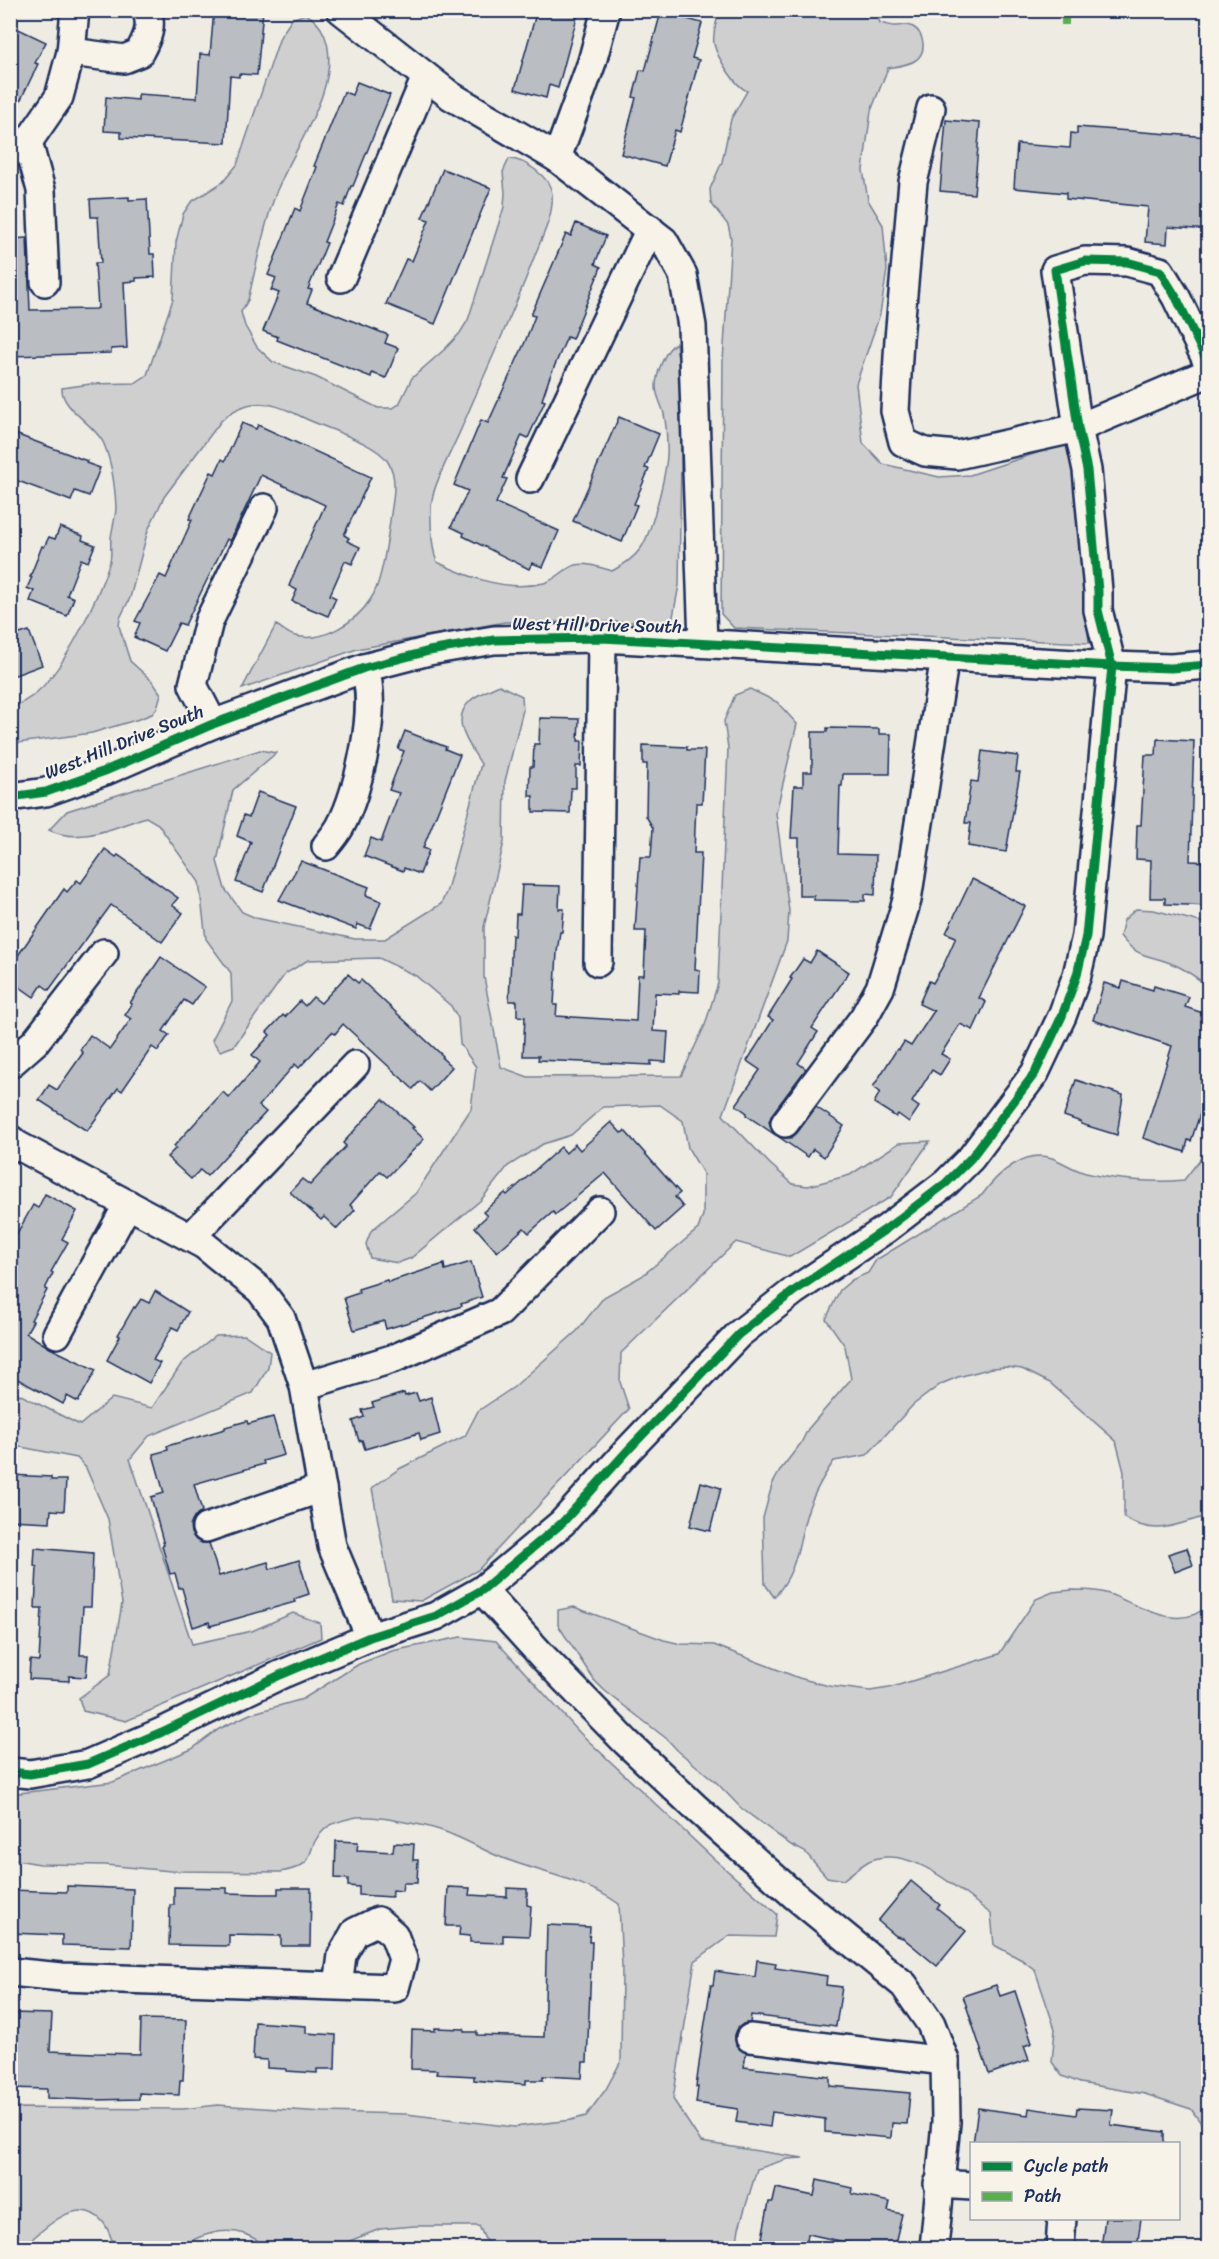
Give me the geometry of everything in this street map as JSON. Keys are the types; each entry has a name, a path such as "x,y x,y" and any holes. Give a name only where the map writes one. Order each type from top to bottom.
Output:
{"street":[{"path":"45,282 41,190 19,147 59,97 71,52 75,10"},
{"path":"71,52 124,59 139,53 149,32 149,15 146,10"},
{"path":"341,10 452,96 557,158 664,241 683,275 692,326 703,643"},
{"path":"557,158 592,62 606,10"},
{"path":"341,278 426,77"},
{"path":"931,108 913,182 899,339 895,411 903,442 925,452 957,455 1078,428 1209,373"},
{"path":"530,479 650,230"},
{"path":"10,1772 30,1774 88,1764 162,1732 280,1675 370,1637 436,1616 482,1590 562,1523 630,1448 740,1334 794,1291 886,1229 946,1183 971,1158 1035,1073 1066,1006 1077,975 1086,936 1112,666 1098,610 1087,470 1078,428 1055,270 1085,261 1127,262 1160,271 1176,297 1209,363"},
{"path":"213,724 193,685 209,621 264,508"},
{"path":"598,962 602,638"},
{"name":"West Hill Drive South","path":"10,796 46,792 105,771 213,724 364,668 429,651 494,640 602,638 1112,666 1171,668 1209,665"},
{"path":"785,1123 864,1017 880,988 907,900 945,656"},
{"path":"326,846 339,827 354,789 369,722 369,679 364,668"},
{"path":"10,1064 35,1042 104,953"},
{"path":"190,1237 355,1065"},
{"path":"10,1139 204,1245 260,1290 281,1318 304,1386 332,1546 370,1637"},
{"path":"57,1334 128,1204"},
{"path":"304,1386 395,1358 500,1312 600,1211"},
{"path":"206,1528 322,1488"},
{"path":"482,1590 618,1734 695,1807 794,1895 904,1985 931,2024 945,2061 946,2122 938,2184 934,2248"},
{"path":"10,1972 62,1977 338,1986"},
{"path":"750,2038 945,2061"},
{"path":"938,2184 970,2186"},
{"path":"1060,2248 1062,2220"}],"shaded area":[{"path":"719,11 876,11 880,23 893,26 908,25 920,34 923,50 920,55 912,62 888,68 871,111 863,170 868,200 883,225 887,270 880,314 856,384 863,443 883,464 939,477 970,475 1070,442 1089,643 734,628 721,614 723,361 731,238 728,225 711,203 710,189 722,162 731,119 747,91 732,77 716,50 714,36"},
{"path":"305,14 316,22 324,34 329,53 328,73 323,94 314,115 271,206 248,300 241,312 245,326 257,347 273,362 316,377 378,408 393,408 399,404 412,378 445,349 460,333 468,320 504,207 503,172 509,159 522,162 536,170 551,188 552,202 549,218 509,320 442,469 432,502 432,539 435,556 437,562 462,573 489,582 516,586 544,583 581,564 612,571 631,559 645,540 663,483 667,434 656,382 665,356 676,343 682,395 679,585 672,622 505,622 357,649 242,689 276,625 293,635 317,636 338,629 364,608 374,593 381,573 394,491 393,476 388,462 372,448 279,407 269,404 250,404 231,413 221,421 164,497 148,530 130,598 120,618 119,626 130,661 152,681 161,694 157,708 152,714 139,719 92,733 11,744 11,709 34,695 59,666 80,631 111,558 111,538 116,507 109,459 100,437 67,403 62,388 91,384 135,383 147,375 173,299 176,242 183,214 191,202 223,182 237,165 280,37 292,19"},
{"path":"499,685 522,696 523,710 505,781 504,842 484,927 484,977 501,1067 528,1077 681,1076 705,1025 718,983 728,748 724,721 735,695 750,689 777,702 797,724 776,813 789,911 787,941 723,1115 770,1164 793,1184 808,1186 850,1175 899,1143 930,1141 891,1197 790,1257 736,1242 621,1353 620,1382 629,1409 478,1570 421,1601 392,1599 372,1488 399,1469 465,1436 478,1411 514,1387 577,1331 604,1297 642,1276 698,1229 703,1215 703,1173 688,1148 683,1121 660,1105 603,1107 571,1135 543,1144 508,1166 481,1200 411,1258 398,1263 370,1258 366,1244 371,1231 416,1193 471,1109 476,1067 460,1044 458,1018 451,1006 416,976 379,958 308,960 285,974 234,1046 220,1051 212,1040 232,1001 231,973 206,939 199,882 158,824 146,817 86,835 73,836 49,830 67,811 260,750 276,753 233,790 217,861 225,889 242,912 256,918 355,939 385,939 441,904 447,890 481,764 467,741 461,725 461,717 470,701"},
{"path":"1136,909 1154,910 1208,924 1208,986 1179,967 1139,953 1127,944 1120,936 1124,920"},
{"path":"1208,1149 1208,1521 1203,1517 1164,1528 1155,1528 1145,1527 1124,1518 1124,1472 1116,1441 1050,1383 1022,1369 992,1368 941,1384 913,1405 867,1455 834,1461 811,1502 794,1564 783,1586 774,1597 765,1584 763,1518 772,1485 808,1429 851,1379 845,1346 826,1319 840,1290 852,1280 868,1273 876,1260 982,1195 1003,1172 1022,1160 1042,1156 1052,1158 1082,1172 1097,1175 1135,1180 1173,1181 1184,1180"},
{"path":"245,1335 270,1352 268,1368 253,1393 149,1436 130,1459 192,1644 252,1631 293,1613 320,1623 321,1638 126,1721 83,1711 79,1698 110,1675 122,1603 108,1519 86,1468 77,1458 21,1447 11,1448 11,1390 80,1425 112,1398 152,1408 182,1363 216,1336"},
{"path":"1072,1590 1104,1593 1159,1615 1172,1617 1185,1617 1197,1613 1208,1605 1208,2133 1191,2109 1145,2094 1080,2083 1062,2076 1052,2062 1055,2029 1035,1970 994,1945 991,1914 934,1872 901,1858 885,1857 869,1861 843,1880 827,1877 805,1852 791,1845 741,1808 716,1782 667,1739 605,1691 594,1680 558,1625 558,1610 574,1607 664,1640 681,1644 714,1645 799,1678 829,1686 870,1691 889,1688 999,1654 1036,1599 1053,1592"},
{"path":"461,1637 496,1641 580,1733 714,1859 777,1914 774,1937 729,1936 695,1961 673,2099 701,2142 803,2158 787,2159 757,2169 739,2228 736,2248 489,2248 479,2226 414,2226 380,2229 332,2248 267,2248 250,2236 222,2231 203,2236 179,2248 154,2250 115,2248 103,2222 93,2214 82,2211 60,2217 22,2248 11,2248 11,2108 183,2109 218,2105 323,2112 406,2114 514,2127 586,2116 606,2089 621,2061 622,1967 619,1904 577,1882 515,1863 461,1838 422,1825 365,1817 348,1819 329,1826 317,1838 307,1861 294,1869 281,1872 171,1871 105,1865 40,1864 11,1859 11,1794 113,1782 192,1749 219,1729 250,1714 303,1699 359,1664 392,1651"}],"building":[{"path":"214,10 263,10 257,75 230,76 226,143 121,138 121,132 104,131 106,97 138,100 138,94 197,98 200,54 210,55"},
{"path":"537,10 579,10 558,88 549,85 546,98 515,89"},
{"path":"661,12 702,23 692,58 699,60 680,132 675,130 665,166 621,154 636,98 633,97 640,70 645,71"},
{"path":"10,25 46,42 10,122"},
{"path":"357,82 390,95 344,206 339,204 324,242 327,243 308,289 312,290 307,303 388,335 385,343 398,348 386,378 372,373 371,377 277,340 278,337 263,331 279,293 271,290 276,278 268,275 295,208 300,211 317,167 314,166 344,92 352,95"},
{"path":"946,120 980,123 974,194 940,191"},
{"path":"1077,127 1209,137 1209,230 1168,227 1167,244 1145,242 1148,207 1066,199 1066,193 1014,188 1017,144 1070,148 1071,133 1077,134"},
{"path":"443,169 491,188 435,324 386,304 406,259 412,261 429,220 422,218"},
{"path":"129,197 129,200 147,199 150,254 154,254 155,277 136,278 136,281 124,282 127,348 111,349 111,353 10,356 10,239 27,238 30,310 96,309 98,308 95,263 101,263 98,217 91,217 90,199"},
{"path":"576,223 606,236 595,264 601,267 572,339 567,337 549,379 542,400 545,401 528,438 522,435 503,478 507,479 496,503 559,531 543,567 532,563 529,569 463,536 464,533 451,527 468,491 454,485 481,420 488,423 525,342 535,316 531,315 566,234 571,236"},
{"path":"619,417 659,434 645,468 649,469 634,504 637,505 622,542 573,521"},
{"path":"242,423 256,429 258,425 371,477 344,535 349,538 347,541 360,547 352,564 345,561 330,595 336,598 328,616 292,601 297,590 289,586 325,505 261,475 230,541 227,539 185,625 179,623 165,651 134,637 140,623 135,621 160,575 166,578 192,520 189,519 211,472 215,474 222,459 225,461"},
{"path":"10,432 100,468 89,496 75,491 71,501 10,478"},
{"path":"60,527 83,536 82,540 95,545 88,562 81,559 67,595 74,598 67,616 30,601 34,591 27,588 42,546 44,547 49,537 55,539"},
{"path":"29,631 42,665 10,677 10,637"},
{"path":"540,718 579,719 578,741 582,741 581,766 576,766 576,788 571,788 570,813 533,812 533,796 529,796 530,767 533,767 534,744 539,744"},
{"path":"827,728 879,729 879,734 891,734 890,774 843,774 842,786 840,786 838,854 876,855 875,895 865,894 865,901 814,900 814,896 799,896 799,838 791,838 794,786 803,786 803,772 812,772 812,732 827,732"},
{"path":"405,731 460,755 423,848 429,850 420,874 404,868 403,871 364,856 371,838 381,842 399,793 389,790 404,751 398,749"},
{"path":"1157,739 1194,741 1190,861 1209,862 1209,906 1165,904 1165,898 1150,898 1151,860 1136,859 1137,825 1141,825 1145,755 1156,755"},
{"path":"643,745 705,750 702,803 696,803 694,853 701,853 695,969 700,970 699,992 655,993 653,1031 668,1032 666,1062 651,1061 651,1065 538,1060 539,1056 523,1056 525,1017 517,1016 517,1001 509,1001 512,935 515,936 516,914 520,914 522,885 560,886 559,909 564,909 557,952 554,1005 557,1005 556,1016 636,1021 638,975 644,975 646,931 635,931 640,857 651,857 653,828 646,816 647,764 643,764"},
{"path":"982,751 1018,756 1016,772 1020,772 1006,852 968,846 971,823 965,823 971,781 978,782"},
{"path":"258,792 296,806 263,892 236,882 251,842 237,836 244,815 249,817"},
{"path":"105,849 116,857 118,855 178,898 172,905 183,913 162,942 111,905 49,990 42,985 34,997 10,980 10,967 64,889 67,892 77,880 81,883"},
{"path":"301,861 369,887 366,895 381,901 370,929 357,924 356,929 279,900"},
{"path":"972,879 1025,906 979,998 986,1002 973,1030 960,1024 941,1054 950,1059 940,1075 932,1070 912,1102 919,1107 909,1122 898,1114 896,1117 874,1103 880,1092 873,1087 897,1049 899,1050 904,1042 911,1046 934,1011 919,1004 929,981 933,983 944,964 956,937 946,933"},
{"path":"817,951 849,972 812,1028 818,1032 798,1063 806,1069 772,1114 769,1122 774,1134 746,1115 747,1113 736,1105 760,1070 747,1061 773,1020 768,1017 803,959 810,963"},
{"path":"161,957 205,987 192,1005 184,1000 163,1031 169,1035 158,1051 152,1047 122,1091 118,1088 87,1131 39,1100 49,1085 57,1090 83,1053 80,1050 90,1035 110,1049 131,1019 125,1015 132,1004 130,1003"},
{"path":"348,974 358,983 361,980 452,1067 430,1091 420,1081 413,1089 343,1024 335,1034 332,1032 299,1068 295,1064 259,1106 266,1112 207,1176 200,1170 191,1179 167,1157 176,1148 174,1146 223,1092 229,1098 260,1062 252,1055 270,1035 267,1032 283,1015 285,1017 300,1001 305,1006 313,997 321,1003"},
{"path":"1123,981 1153,990 1154,986 1189,997 1185,1007 1209,1015 1209,1078 1204,1092 1207,1093 1185,1152 1143,1138 1172,1046 1093,1020 1104,983 1121,988"},
{"path":"1076,1080 1123,1095 1117,1135 1064,1116"},
{"path":"383,1099 424,1139 387,1177 380,1171 350,1205 355,1210 337,1229 324,1217 321,1220 290,1192 302,1179 310,1185 346,1146 343,1143"},
{"path":"816,1107 844,1126 824,1157 813,1149 808,1157 779,1137 791,1138"},
{"path":"611,1122 621,1133 625,1131 680,1193 675,1197 683,1207 656,1231 605,1173 555,1215 553,1212 529,1233 524,1228 497,1252 475,1227 487,1216 483,1212 505,1193 507,1195 561,1147 566,1153 575,1144 580,1150"},
{"path":"45,1194 77,1211 62,1239 68,1242 51,1272 53,1273 45,1289 47,1290 26,1333 50,1348 96,1370 78,1402 67,1396 63,1404 10,1375 10,1246 33,1205 38,1208"},
{"path":"471,1262 482,1297 461,1304 462,1306 386,1329 384,1321 354,1330 344,1298 359,1293 358,1289 444,1264 445,1270"},
{"path":"155,1291 188,1312 178,1330 172,1327 153,1360 160,1363 149,1383 107,1360 134,1307 141,1299 149,1303"},
{"path":"404,1393 405,1396 416,1393 419,1401 431,1397 440,1434 421,1440 419,1433 365,1449 362,1440 359,1441 353,1421 364,1417 362,1410 374,1407 372,1403"},
{"path":"273,1417 284,1455 263,1461 264,1464 194,1484 202,1511 194,1518 190,1526 191,1533 196,1540 209,1543 219,1576 268,1562 270,1569 299,1560 309,1594 294,1599 295,1602 210,1626 209,1622 193,1627 182,1588 179,1588 175,1573 170,1574 162,1546 164,1545 151,1497 164,1493 153,1454 168,1450 167,1446 225,1429 225,1427"},
{"path":"10,1475 66,1480 64,1511 51,1510 50,1522 10,1520"},
{"path":"701,1482 721,1488 710,1531 690,1526"},
{"path":"35,1548 93,1553 91,1607 83,1607 80,1655 88,1655 86,1677 69,1676 69,1681 29,1679 30,1660 39,1661 42,1608 35,1608 37,1567 34,1566"},
{"path":"1187,1548 1193,1565 1175,1572 1168,1554"},
{"path":"336,1841 358,1842 357,1850 393,1852 394,1843 414,1844 413,1860 418,1860 417,1883 403,1883 402,1891 393,1890 392,1897 359,1895 359,1887 348,1886 348,1879 335,1878"},
{"path":"911,1881 940,1905 937,1908 966,1931 937,1966 878,1921"},
{"path":"67,1886 133,1889 131,1947 62,1945 62,1935 10,1933 10,1890 67,1892"},
{"path":"174,1887 227,1888 227,1893 260,1894 278,1894 278,1888 311,1888 310,1946 281,1946 281,1936 229,1935 229,1946 169,1945 170,1905 174,1905"},
{"path":"448,1887 470,1888 469,1895 507,1897 507,1888 527,1889 527,1905 531,1906 529,1936 503,1935 503,1943 470,1942 470,1936 459,1935 460,1926 446,1926"},
{"path":"547,1925 590,1927 589,1942 592,1942 587,2062 583,2062 582,2078 543,2076 543,2080 526,2080 526,2084 474,2080 474,2076 436,2074 437,2070 411,2069 412,2030 464,2029 464,2032 477,2032 477,2035 544,2037"},
{"path":"757,1960 776,1963 775,1968 827,1976 826,1985 842,1987 836,2026 751,2015 750,2023 738,2028 735,2036 736,2045 746,2053 744,2067 830,2077 830,2086 910,2093 907,2124 892,2123 891,2138 825,2132 825,2119 772,2112 770,2127 736,2122 738,2109 696,2103 703,2035 715,1971 755,1977"},
{"path":"996,1985 1000,1996 1015,1991 1032,2043 1024,2046 1029,2060 989,2074 963,1996"},
{"path":"11,2013 52,2014 50,2051 95,2053 140,2054 141,2019 186,2020 183,2080 180,2080 179,2095 139,2093 139,2099 93,2100 47,2098 47,2089 10,2088"},
{"path":"255,2022 306,2026 306,2033 336,2035 335,2069 317,2069 317,2073 267,2068 267,2060 253,2059"},
{"path":"978,2108 1028,2115 1029,2108 1076,2115 1077,2108 1113,2110 1111,2125 1164,2132 1164,2142 973,2142"},
{"path":"817,2180 853,2188 852,2194 890,2202 888,2211 902,2214 894,2248 872,2248 808,2234 806,2248 760,2248 769,2202 773,2202 776,2188 814,2196"},
{"path":"1105,2220 1141,2220 1137,2248 1101,2248"}],"marked path":[{"path":"1065,10 1065,28"}],"cycle path":[{"path":"10,1772 30,1774 88,1764 162,1732 280,1675 370,1637 436,1616 482,1590 562,1523 739,1334 794,1291 886,1229 946,1183 971,1158 1035,1073 1062,1016 1077,975 1086,936 1112,666 1098,610 1087,470 1078,428 1055,270 1085,261 1127,262 1160,271 1176,297 1208,363"},
{"path":"10,797 46,792 105,771 213,724 364,668 429,651 494,640 602,638 1112,666 1171,668 1208,665"}]}
